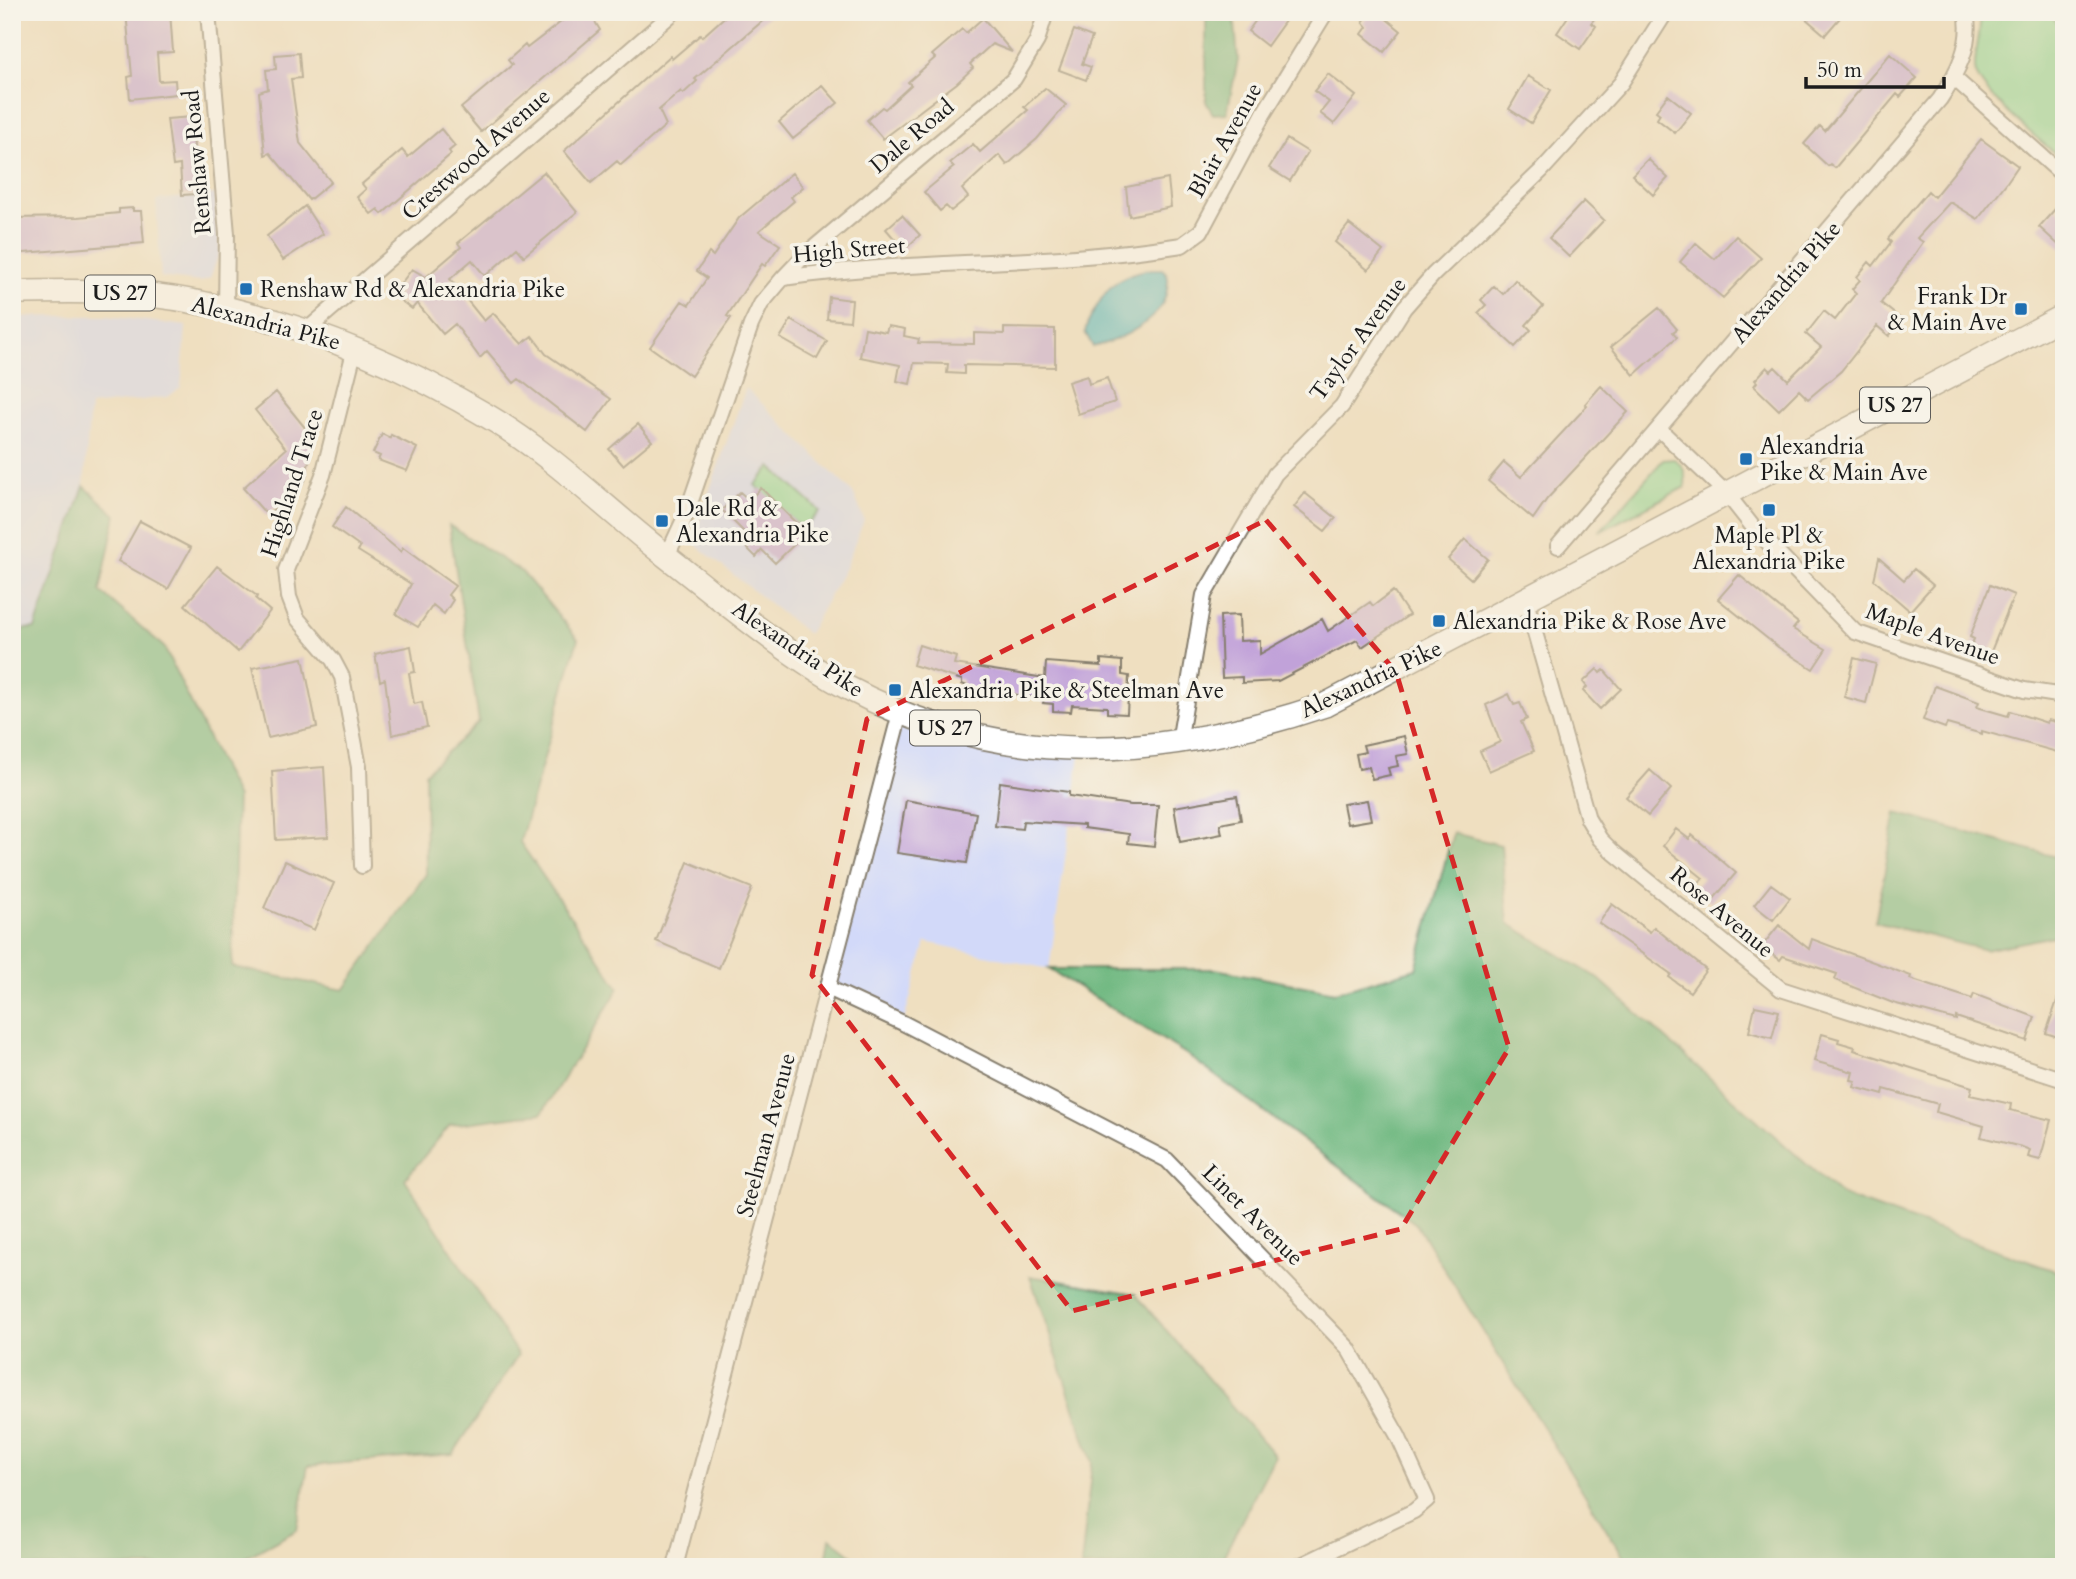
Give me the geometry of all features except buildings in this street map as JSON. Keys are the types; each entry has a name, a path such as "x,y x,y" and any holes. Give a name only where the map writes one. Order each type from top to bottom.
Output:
{"main road":[{"name":"Alexandria Pike","path":"12,292 141,294 226,309 307,330 355,348 491,419 547,459 778,642 844,686 900,713 963,734 1017,744 1140,748 1241,732 1325,705 2064,316"}],"street":[{"name":"Renshaw Road","path":"208,12 227,234 226,309"},
{"name":"Crestwood Avenue","path":"307,330 674,12"},
{"name":"Dale Road","path":"783,278 803,257 1014,79 1037,41 1046,12"},
{"name":"Blair Avenue","path":"1137,250 1182,245 1201,231 1264,113 1326,12"},
{"name":"Taylor Avenue","path":"1179,742 1204,595 1275,474 1342,406 1404,308 1433,275 1541,171 1621,82 1666,12"},
{"name":"Alexandria Pike","path":"1558,546 1904,144 1954,78 1968,41 1966,12"},
{"path":"1954,78 2064,176"},
{"name":"High Street","path":"667,556 685,515 751,325 761,304 783,278 841,270 1009,263 1137,250"},
{"name":"Highland Trace","path":"355,348 324,475 286,570 289,597 296,618 333,660 342,677 359,767 362,866"},
{"name":"Maple Avenue","path":"1660,430 1727,494 1760,535 1855,632 2024,690 2064,696"},
{"name":"Rose Avenue","path":"1526,601 1588,819 1600,839 1612,851 1781,989 2064,1080"},
{"name":"Steelman Avenue","path":"675,1567 900,713"},
{"name":"Linet Avenue","path":"828,988 903,1023 1167,1160 1348,1348 1398,1436 1427,1500 1414,1511 1297,1567"}],"highlighted area":[{"path":"1266,520 1396,672 1509,1048 1401,1229 1072,1311 812,975 867,719"}],"shaded area":[{"path":"215,194 220,251 210,278 201,282 161,277 156,200"},
{"path":"107,316 186,326 181,387 168,397 90,406 84,486 35,628 12,629 12,317"},
{"path":"746,388 854,494 864,520 845,568 808,634 697,546 695,536 705,503"},
{"path":"900,713 1081,748 1049,969 926,942 903,1023 828,988"}],"green space":[{"path":"1206,12 1234,12 1238,60 1227,113 1213,114 1206,102"},
{"path":"1980,12 2049,12 2064,31 2064,161 1998,102 1978,77 1975,67"},
{"path":"1674,459 1684,471 1685,487 1599,532 1663,460"},
{"path":"771,467 820,511 803,530 755,485"},
{"path":"84,486 116,515 100,591 164,647 237,798 232,967 344,990 426,874 425,773 479,722 449,525 523,573 578,639 520,842 619,988 542,1113 450,1125 405,1179 518,1355 453,1454 308,1466 297,1530 228,1567 12,1567 12,630 35,628"},
{"path":"1896,813 2064,859 2064,934 1985,950 1875,922"},
{"path":"1453,833 1501,845 1508,923 1599,979 1841,1195 2064,1274 2064,1567 1630,1567 1416,1224 1186,1054 1049,969 1215,969 1335,992 1416,969"},
{"path":"1030,1276 1135,1294 1275,1456 1218,1567 1081,1567 1092,1462"},
{"path":"830,1538 867,1567 825,1567"}],"water":[{"path":"1162,269 1168,278 1164,300 1158,311 1127,334 1093,347 1085,332 1087,325 1111,286 1128,275"}],"place":[{"name":"Renshaw Rd & Alexandria Pike","path":"246,289"},
{"name":"Frank Dr & Main Ave","path":"2021,309"},
{"name":"Alexandria Pike & Main Ave","path":"1746,459"},
{"name":"Maple Pl & Alexandria Pike","path":"1769,510"},
{"name":"Dale Rd & Alexandria Pike","path":"662,521"},
{"name":"Alexandria Pike & Rose Ave","path":"1439,621"},
{"name":"Alexandria Pike & Steelman Ave","path":"895,690"}]}
